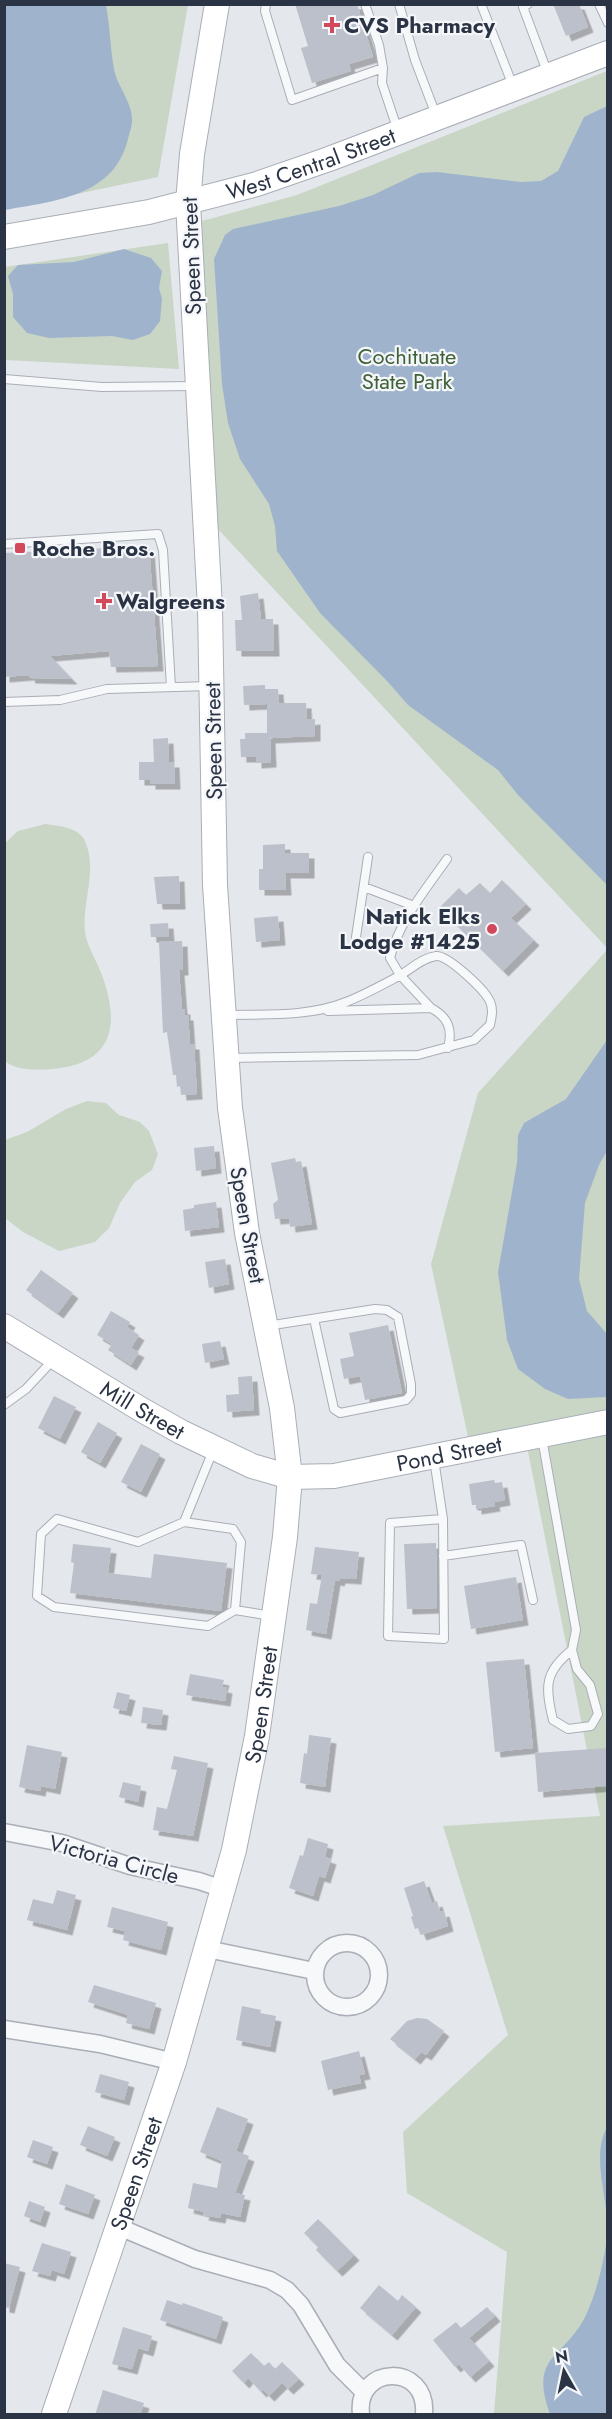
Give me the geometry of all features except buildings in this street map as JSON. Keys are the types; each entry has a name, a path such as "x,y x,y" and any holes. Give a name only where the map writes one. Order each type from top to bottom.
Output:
{"street":[{"name":"Speen Street","path":"54,2415 174,2062 237,1841 250,1774 274,1616 290,1477 282,1408 240,1191 233,1137 215,885 207,546 188,203 192,154 217,4"},
{"name":"West Central Street","path":"4,237 113,220 188,203 293,172 608,53"},
{"name":"Mill Street","path":"4,1326 142,1410 252,1466 290,1477"},
{"name":"Pond Street","path":"290,1477 334,1476 608,1422"},
{"name":"Victoria Circle","path":"4,1832 62,1843 130,1866 223,1889"},
{"path":"207,1949 314,1971"},
{"path":"4,2029 91,2042 174,2062"},
{"path":"118,2227 195,2259 270,2280 287,2290 301,2305 337,2366 364,2392"},
{"path":"361,2415 360,2408 364,2392 381,2378 389,2376 403,2377 415,2384 424,2401 424,2415"}],"lane":[{"path":"266,4 265,11 292,100 383,68"},
{"path":"365,4 379,45 383,68 382,83 398,133"},
{"path":"399,4 415,60 438,118"},
{"path":"481,4 514,89"},
{"path":"599,4 607,21"},
{"path":"521,5 549,76"},
{"path":"4,379 102,387 197,386"},
{"path":"4,544 159,534 163,550 171,687"},
{"path":"4,702 60,700 107,689 212,686"},
{"path":"356,937 368,857"},
{"path":"447,859 414,906 390,957 400,975 431,1008 443,1014 450,1027 451,1037 448,1048"},
{"path":"364,887 414,906"},
{"path":"226,1058 418,1055 474,1040 490,1025 493,1015 488,998 446,958 438,956 426,960 345,1003 315,1012"},
{"path":"223,1015 431,1008"},
{"path":"266,1326 375,1309 387,1310 398,1317 411,1394 406,1400 340,1413 334,1409 314,1319"},
{"path":"4,1405 26,1389 55,1357"},
{"path":"541,1434 576,1630 572,1650 577,1669 590,1685 598,1714 591,1726 568,1729 553,1720 547,1697 548,1678 557,1662 572,1650"},
{"path":"184,1522 214,1448"},
{"path":"433,1456 443,1519 444,1640 388,1636 390,1523 443,1519"},
{"path":"236,1610 241,1542 233,1529 184,1522 138,1542 57,1519 41,1534 37,1596 54,1607 208,1626 236,1610 274,1616"},
{"path":"443,1556 521,1545 533,1600"}],"green space":[{"path":"4,5 188,5 158,177 5,209"},
{"name":"Cochituate State Park","path":"607,71 607,948 217,528 200,233 202,221 297,195"},
{"path":"168,243 179,369 5,360 5,267"},
{"path":"45,824 78,833 85,841 89,852 90,875 85,932 103,978 111,1013 106,1041 99,1051 87,1060 72,1066 34,1070 15,1067 5,1061 4,844 18,831"},
{"path":"607,950 607,2414 494,2414 507,2252 407,2193 403,2132 508,2035 443,1826 600,1816 523,1426 468,1437 431,1264 478,1093"},
{"path":"87,1101 106,1103 119,1115 140,1122 149,1131 158,1154 152,1170 135,1182 120,1203 109,1228 95,1242 59,1251 23,1232 5,1218 5,1140 27,1132 66,1109"}],"water":[{"path":"5,4 106,5 114,69 130,108 132,121 121,158 110,173 96,185 62,199 5,210"},
{"name":"Cochituate State Park","path":"608,106 607,885 518,795 498,770 408,705 320,613 277,551 275,526 269,504 240,459 228,423 222,384 214,259 225,235 233,229 339,206 373,195 419,173 437,172 521,182 541,181 558,171 584,117"},
{"path":"124,249 151,258 162,271 159,288 162,299 160,321 150,334 133,340 112,336 49,338 27,333 13,317 13,294 8,276 18,265 74,262"},
{"path":"607,1040 607,1151 599,1165 585,1203 579,1279 587,1311 607,1334 607,1397 568,1399 545,1389 518,1369 507,1340 498,1272 517,1163 518,1135 524,1123 566,1099"},
{"path":"607,2127 607,2220 600,2153"},
{"path":"607,2235 607,2414 550,2414 544,2394 543,2379 546,2368 578,2329 586,2315 600,2276"}],"place":[{"name":"CVS Pharmacy","path":"332,25"},
{"name":"Roche Bros.","path":"20,548"},
{"name":"Walgreens","path":"104,601"},
{"name":"Natick Elks Lodge #1425","path":"492,929"}]}
